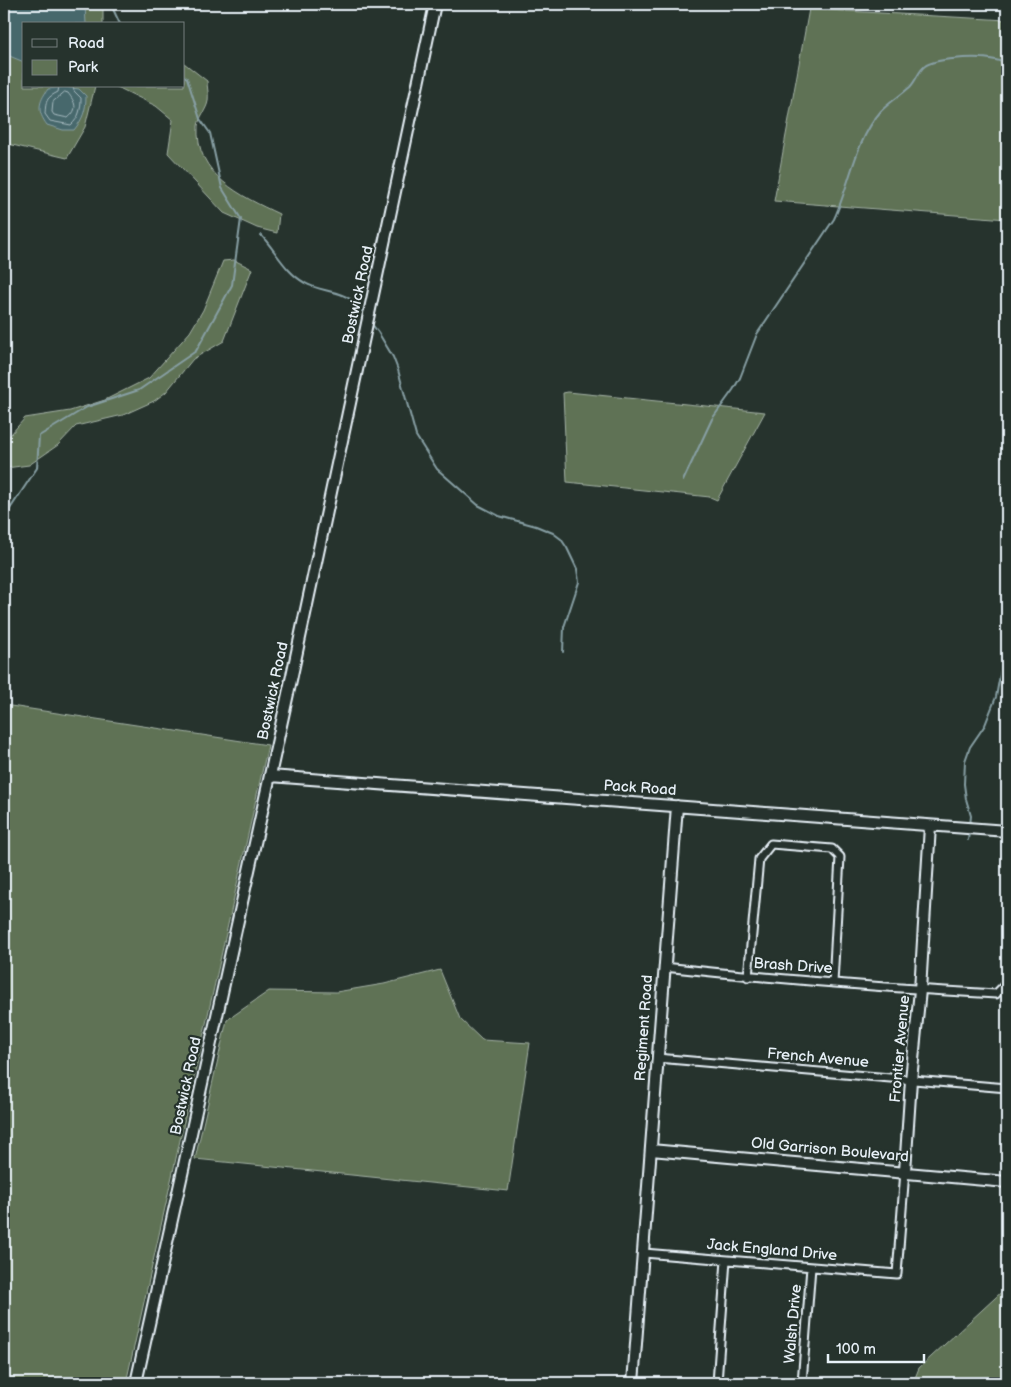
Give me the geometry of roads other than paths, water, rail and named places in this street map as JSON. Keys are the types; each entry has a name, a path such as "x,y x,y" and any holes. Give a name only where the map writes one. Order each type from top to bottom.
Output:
{"street":[{"name":"Bostwick Road","path":"136,1383 270,776 435,4"},
{"name":"Pack Road","path":"270,776 1007,832"},
{"name":"Regiment Road","path":"633,1383 677,806"},
{"name":"Frontier Avenue","path":"897,1274 911,1080 920,990 930,826"},
{"path":"748,977 759,859 771,844 779,844 832,849 840,858 833,983"},
{"name":"Brash Drive","path":"664,967 748,977 996,994 1005,984 1007,972"},
{"name":"French Avenue","path":"657,1058 1007,1088"},
{"name":"Old Garrison Boulevard","path":"651,1150 905,1171 1007,1182"},
{"name":"Jack England Drive","path":"644,1253 897,1274"},
{"path":"717,1383 726,1260"},
{"name":"Walsh Drive","path":"802,1383 811,1267"}],"water":[{"path":"4,4 85,4 86,22 22,22 22,61 4,55"},
{"path":"48,89 79,89 86,96 83,114 74,130 63,130 47,125 40,107"}],"waterway":[{"path":"113,4 113,9 119,22"},
{"path":"683,481 712,419 740,378 757,334 834,219 859,149 872,123 881,111 910,87 923,68 930,64 952,59 976,58 1007,63"},
{"path":"4,518 37,468 39,436 87,407 139,390 196,351 232,285 241,219 222,188 210,133 200,119 185,77"},
{"path":"261,235 286,267 298,278 311,286 337,293 350,299 365,315"},
{"path":"371,323 393,357 416,436 437,469 478,505 499,516 536,526 553,533 561,539 567,548 577,569 579,582 564,627 563,652"},
{"path":"970,825 971,816 964,784 965,761 970,747 985,725 996,697 1007,622"},
{"path":"968,840 969,832"}]}
